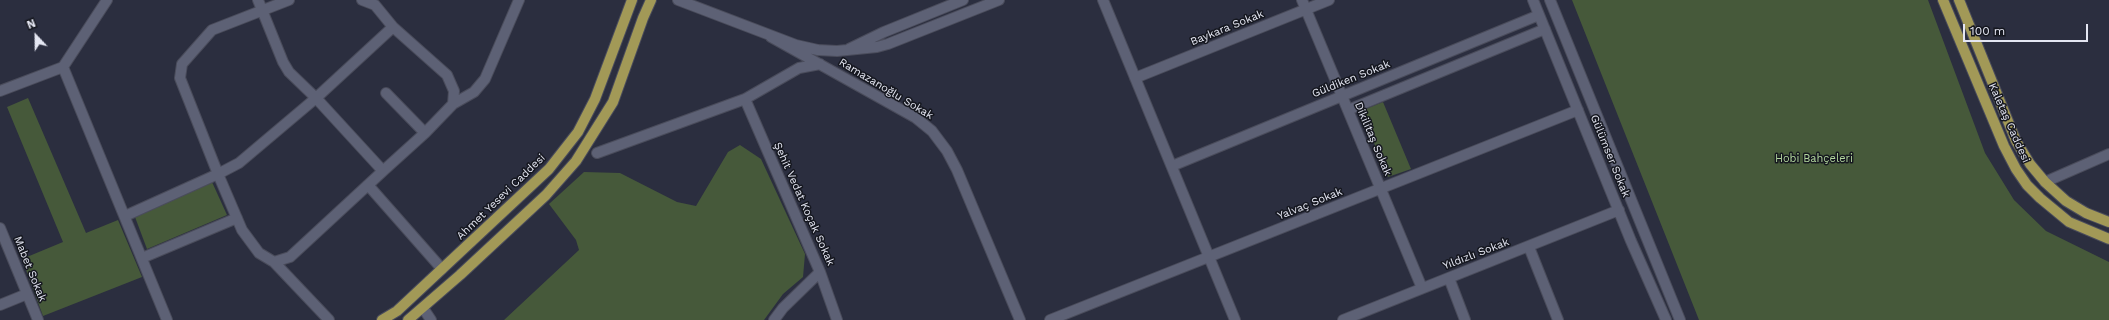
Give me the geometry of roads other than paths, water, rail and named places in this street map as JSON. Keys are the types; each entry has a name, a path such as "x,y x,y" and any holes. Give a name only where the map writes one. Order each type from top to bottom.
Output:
{"main road":[{"name":"Ahmet Yesevi Caddesi","path":"382,320 397,311 549,169 578,132 595,99 632,0"},
{"path":"408,320 546,195 576,161 613,102 643,18 651,0"},
{"name":"Kaletaş Caddesi","path":"1943,0 2016,169 2027,185 2059,215 2069,222 2109,239"},
{"name":"Kaletaş Caddesi","path":"1959,0 2016,141 2030,164 2045,182 2066,201 2086,213 2109,222"}],"street":[{"path":"0,91 63,67 107,0"},
{"path":"258,0 283,62 289,72 316,98 382,171"},
{"path":"288,0 212,30 182,64 180,78 242,230 259,253 274,262 329,320"},
{"path":"362,0 375,5 393,27 447,74 454,91 453,104"},
{"path":"274,262 290,257 382,171 425,134 453,104 474,92 485,79 519,0"},
{"path":"678,0 772,37 818,50 848,50 877,47 888,44 999,0"},
{"path":"848,50 884,32 963,0"},
{"path":"1103,0 1235,320"},
{"name":"Baykara Sokak","path":"1135,78 1304,5 1329,0"},
{"name":"Gülümser Sokak","path":"1533,0 1618,210 1666,320"},
{"path":"1550,0 1680,320"},
{"name":"Dikilitaş Sokak","path":"1304,5 1422,288"},
{"name":"Güldiken Sokak","path":"1172,166 1539,15"},
{"path":"125,216 239,163 316,98 393,27"},
{"path":"1348,110 1545,29"},
{"name":"Ramazanoğlu Sokak","path":"772,37 916,118 932,131 958,170 1020,320"},
{"path":"597,154 745,99 799,68 820,64"},
{"path":"63,67 167,320"},
{"path":"386,93 425,134"},
{"name":"Şehit Vedat Koçak Sokak","path":"745,99 820,272 837,320"},
{"name":"Yalvaç Sokak","path":"1050,320 1578,110"},
{"path":"2045,182 2109,154"},
{"path":"368,185 442,269"},
{"name":"Yıldızlı Sokak","path":"1343,320 1529,247 1618,210"},
{"path":"142,258 237,218"},
{"name":"Mabet Sokak","path":"0,228 38,320"},
{"path":"1529,247 1558,320"},
{"path":"774,320 783,308 820,272"},
{"path":"1449,278 1465,320"},
{"path":"0,305 27,294"},
{"path":"423,308 431,320"}],"park label":[{"name":"Hobi Bahçeleri","path":"1814,159"}]}
